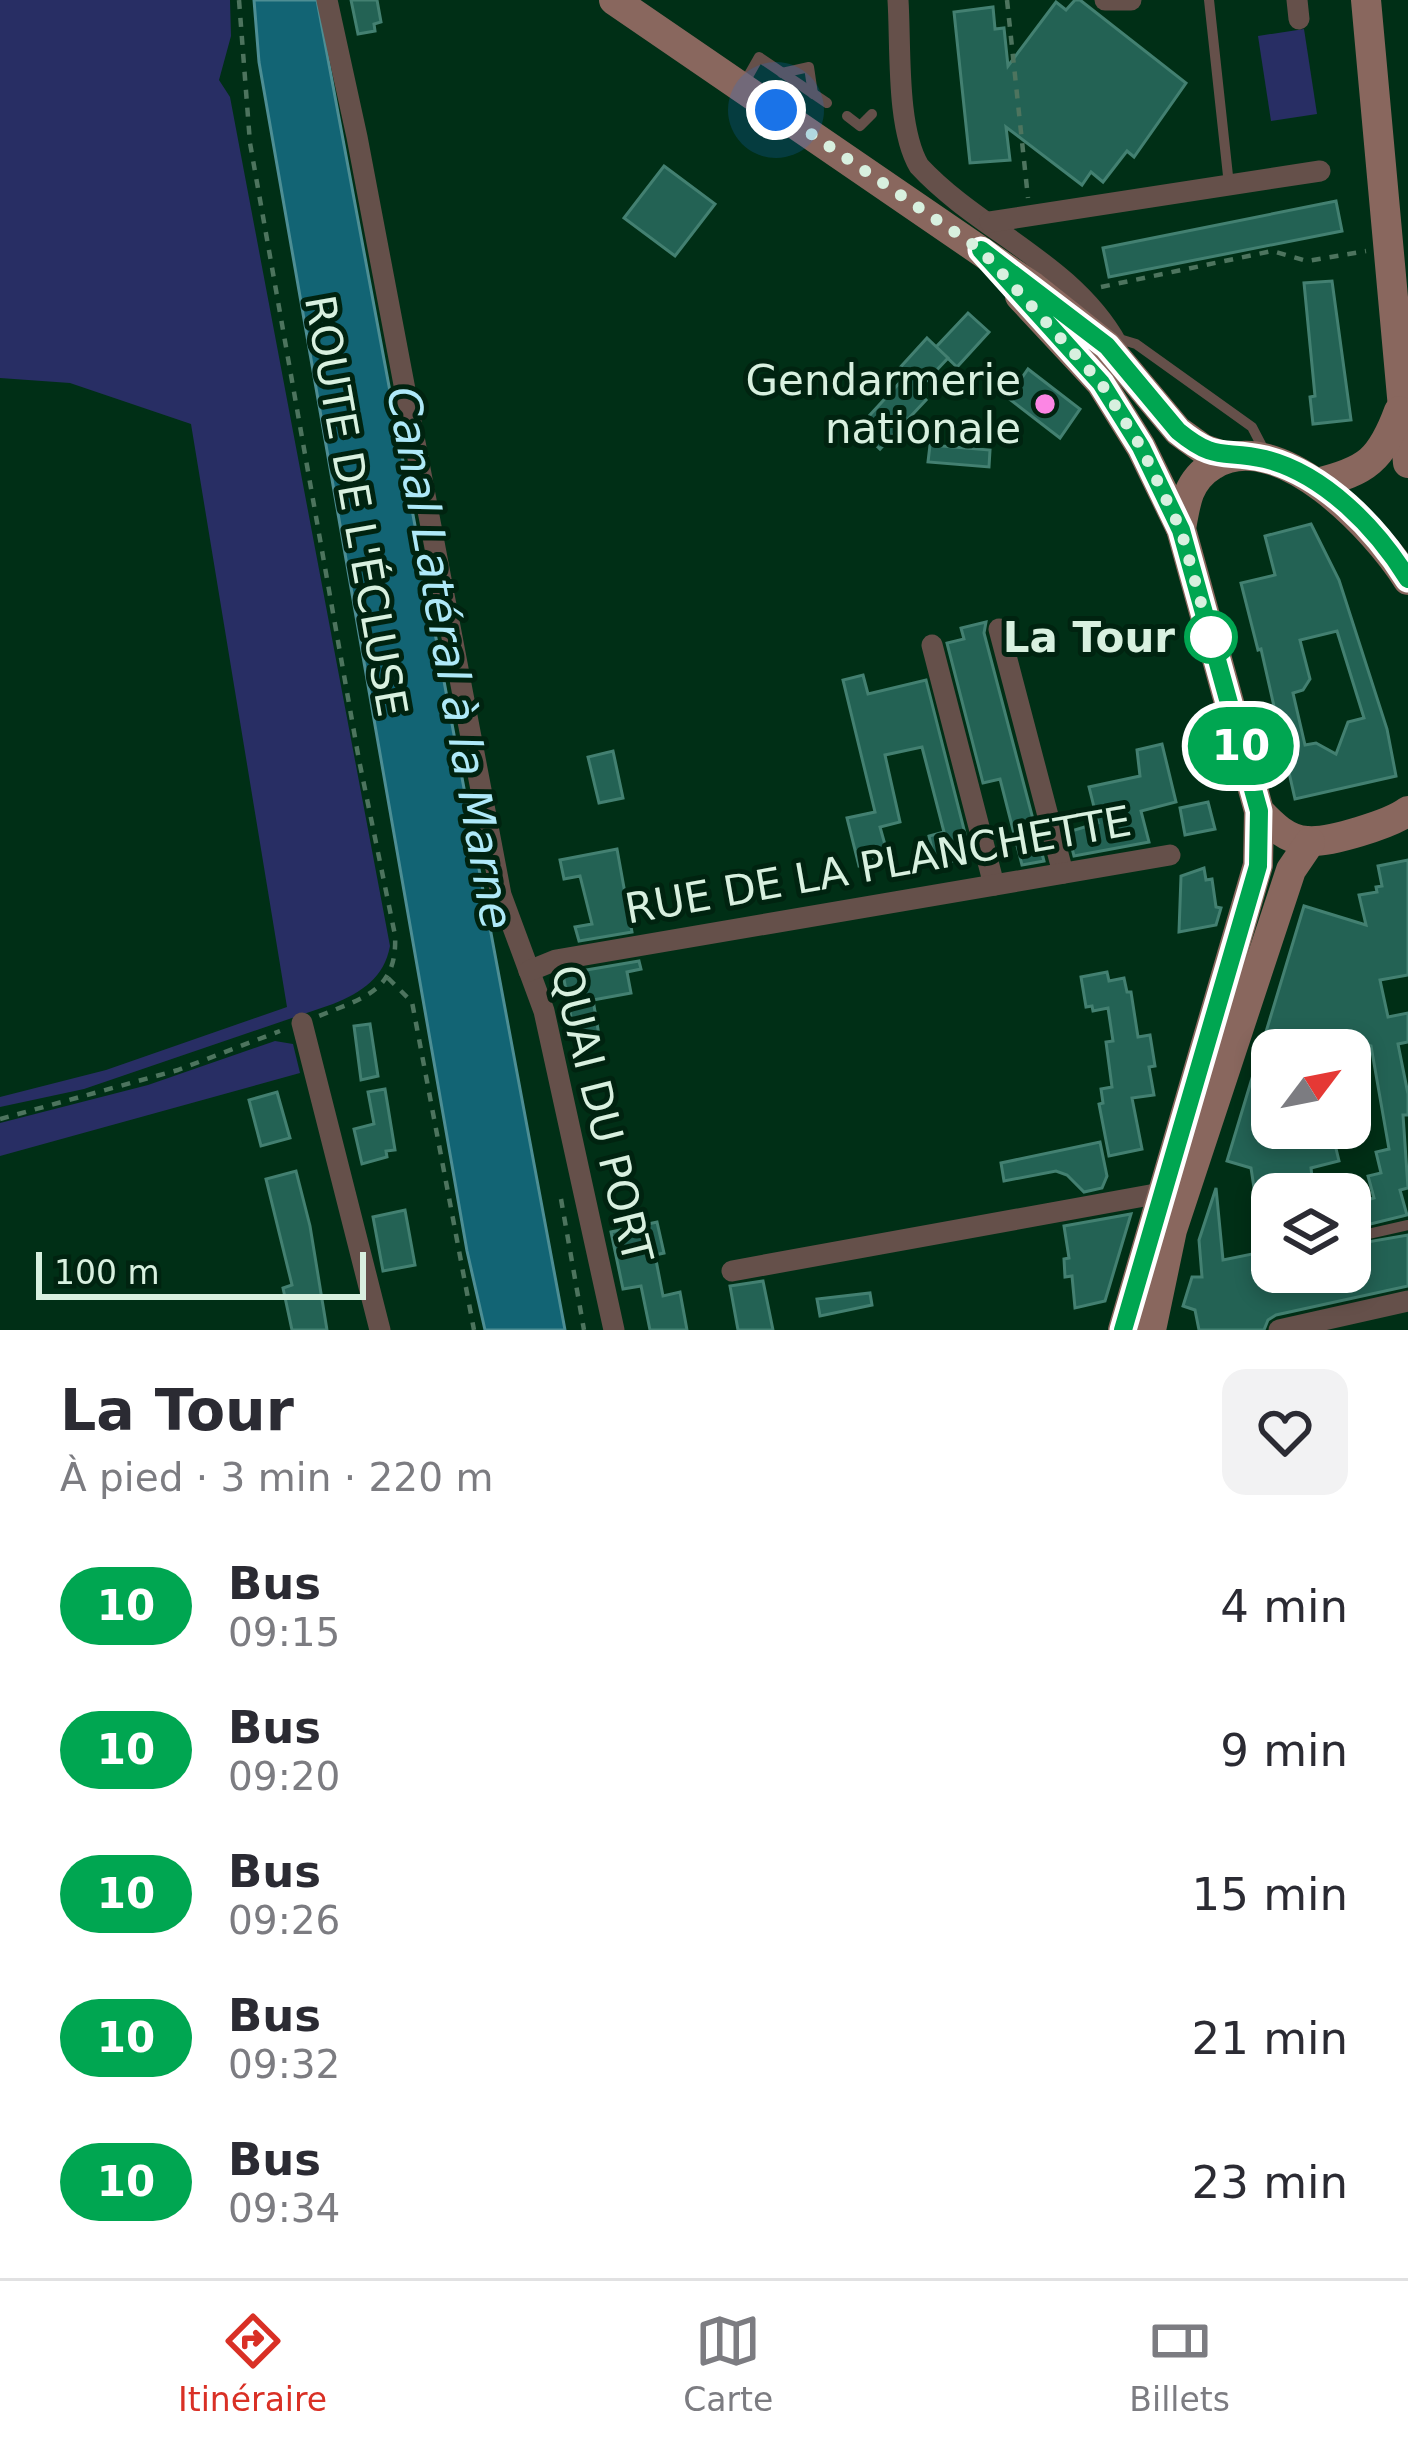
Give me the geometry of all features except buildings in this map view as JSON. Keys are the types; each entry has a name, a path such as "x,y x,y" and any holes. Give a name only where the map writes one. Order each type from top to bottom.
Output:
{"main road":[{"path":"614,0 742,87 986,236 1103,336 1178,431 1203,449 1226,457 1270,460 1317,483 1370,528 1408,580"},
{"path":"1366,0 1389,247 1400,279 1401,406 1408,463"},
{"path":"986,236 1101,383 1141,447 1181,530 1259,811 1258,866 1123,1330"},
{"path":"1317,483 1364,468 1380,453 1401,406"},
{"path":"1141,447 1178,431"},
{"path":"1181,530 1195,482 1226,457"},
{"path":"1259,811 1292,838 1310,842 1396,820 1408,811"},
{"path":"1151,1330 1172,1230 1291,870 1310,842"}],"street":[{"name":"QUAI DU PORT","path":"326,0 358,137 501,895 544,1011 614,1330"},
{"path":"898,0 913,155 986,236 1077,295 1103,336"},
{"path":"1105,0 1131,0"},
{"path":"986,236 1030,216 1320,171"},
{"path":"999,629 1063,873"},
{"path":"932,645 994,885"},
{"name":"RUE DE LA PLANCHETTE","path":"530,971 556,960 1170,855"},
{"path":"302,1023 380,1330"},
{"path":"732,1271 1161,1193"},
{"path":"1279,1330 1408,1301"}],"lane":[{"path":"1209,0 1228,185"},
{"path":"742,87 759,57 827,104"},
{"path":"782,73 809,67 813,94"},
{"path":"847,116 860,126 872,114"},
{"path":"1103,336 1136,344 1252,427 1270,460"},
{"path":"1371,1233 1408,1225"}],"path":[{"name":"ROUTE DE L'ÉCLUSE","path":"239,0 250,143 394,935 396,956 388,978"},
{"path":"1007,0 1030,216"},
{"path":"1077,295 1112,283 1272,251 1307,261 1389,247"},
{"path":"0,1119 178,1070 351,1003 388,978 412,1002 474,1330"}],"shaded area":[{"path":"0,0 230,0 231,36 219,80 230,97 390,946 383,967 370,982 333,1004 84,1089 0,1107 0,1097 106,1070 287,1007 191,424 70,383 0,378"},
{"path":"1304,29 1317,114 1271,121 1258,36"},
{"path":"275,1041 293,1044 300,1073 0,1156 0,1123 148,1085"}],"water":[{"path":"254,0 317,0 565,1330 485,1330 467,1251 259,62"}],"bus line":[{"name":"10","path":"1123,1330 1258,866 1259,811 1181,530 1141,447 1101,383 981,250 1107,346 1192,442 1226,457 1270,460 1317,483 1370,528 1408,579"}],"place":[{"name":"Gendarmerie nationale","path":"1045,404"},
{"name":"La Tour","path":"1211,637"}],"route":[{"path":"776,110 981,250 1101,383 1141,447 1181,530 1214,650 1211,637"}],"water label":[{"name":"Canal Latéral à la Marne","path":"450,658"}]}
